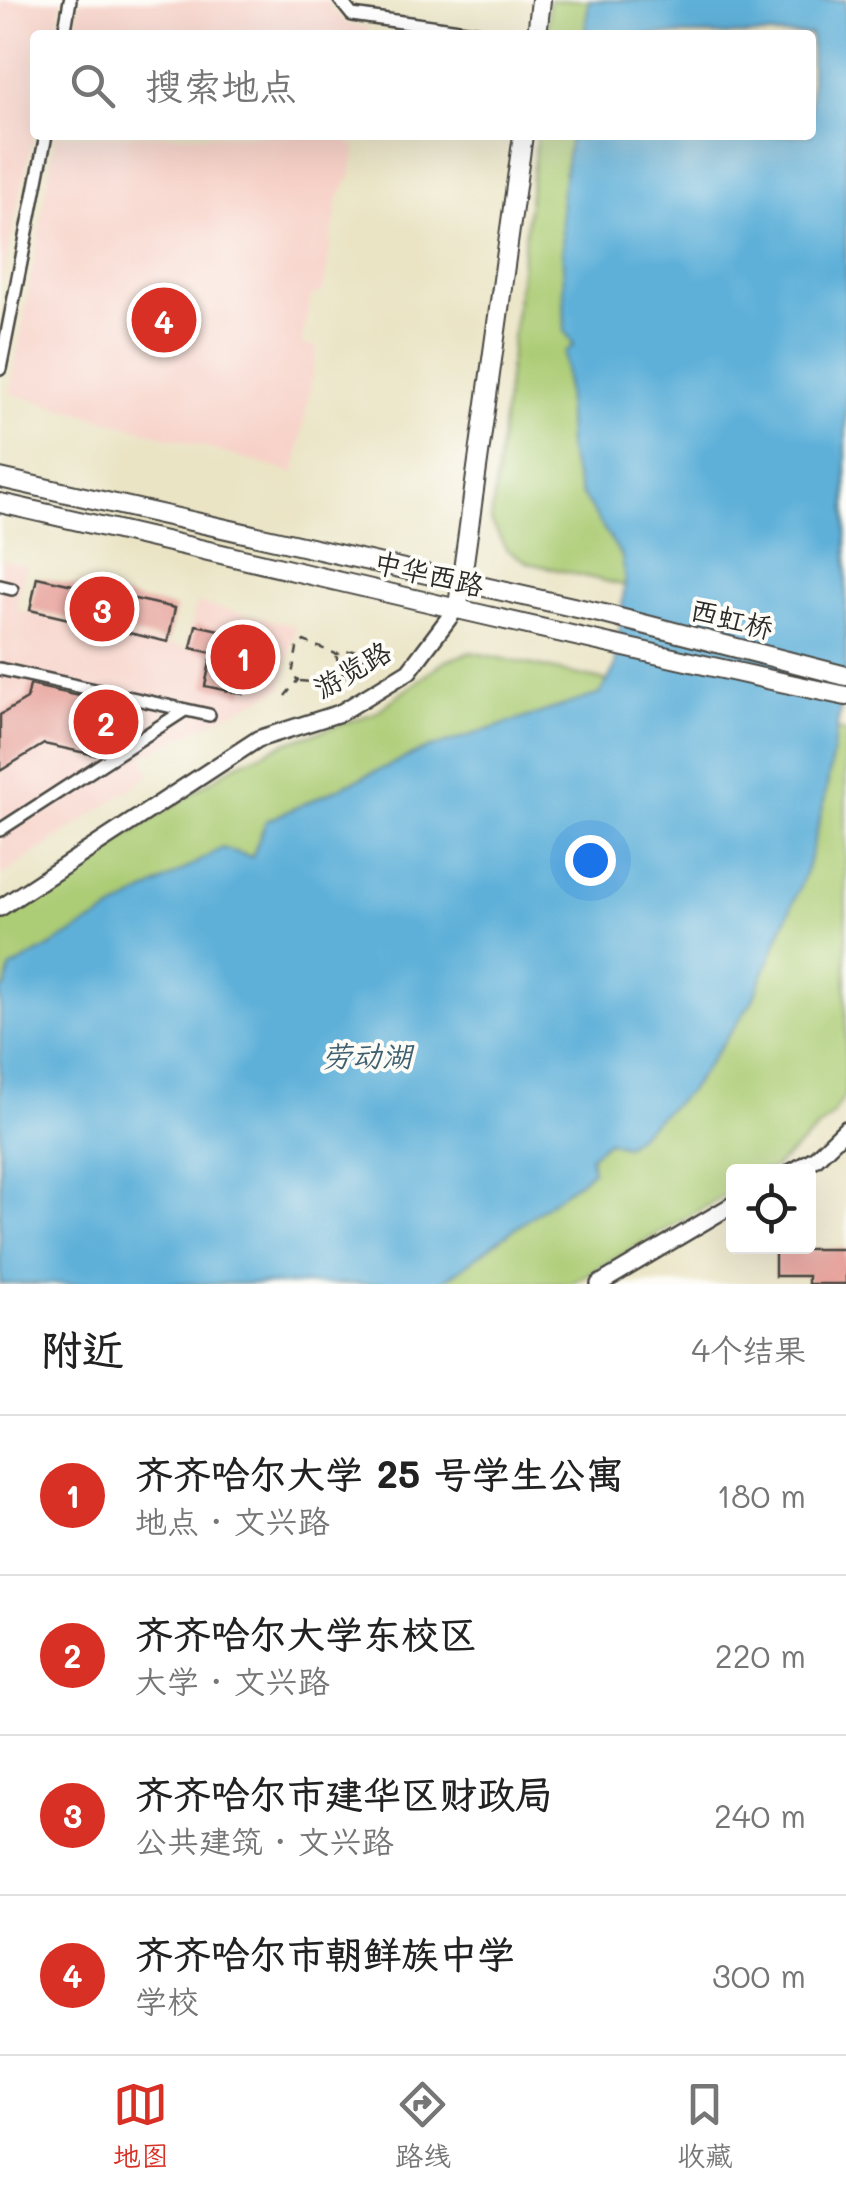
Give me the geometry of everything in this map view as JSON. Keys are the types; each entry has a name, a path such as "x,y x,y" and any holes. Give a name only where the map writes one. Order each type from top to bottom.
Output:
{"main road":[{"path":"538,30 541,0"},
{"name":"游览路","path":"458,606 522,140"},
{"name":"中华西路","path":"0,478 604,614"},
{"name":"中华西路","path":"0,503 458,606 573,638 846,696"},
{"name":"西虹桥","path":"604,614 846,676"}],"street":[{"path":"65,30 70,0"},
{"path":"340,0 352,16 445,30"},
{"path":"0,369 45,140"},
{"name":"游览路","path":"0,908 258,740 340,714 409,671 458,606"},
{"path":"0,669 209,715"},
{"path":"0,830 185,710"},
{"path":"806,1164 846,1130"},
{"path":"599,1284 726,1209"}],"path":[{"path":"336,654 343,678 321,683 298,680 292,675 298,648 304,641 336,654 356,650 370,668"},
{"path":"285,696 298,680"}],"shaded area":[{"path":"0,0 62,0 57,30 30,30 33,140 0,289"},
{"path":"80,0 329,0 330,8 348,24 368,27 367,30 75,30"},
{"path":"55,140 349,140 349,144 357,146 351,176 338,199 323,292 311,296 301,344 317,347 295,473 10,393"},
{"path":"0,559 26,565 16,609 186,648 197,603 296,626 282,688 143,756 151,775 0,877"}],"green space":[{"path":"549,0 846,0 846,638 529,563 506,549 491,521 536,140 816,140 816,30 547,30"},
{"name":"劳动湖","path":"471,652 846,732 846,1094 833,1115 779,1164 726,1164 726,1195 570,1284 0,1284 0,918 235,765 288,742 375,713 445,661"}],"water":[{"name":"劳动湖","path":"589,0 846,0 846,676 824,803 807,869 752,1002 690,1090 625,1146 608,1141 590,1156 593,1171 440,1284 0,1284 0,991 6,987 10,969 222,848 252,857 266,821 421,751 600,694 615,667 625,582 622,557 580,492 568,453 565,352 574,345 565,331 561,198 569,140 816,140 816,30 585,29"}],"building":[{"path":"37,577 175,608 168,642 30,610"},
{"path":"196,625 278,643 273,665 250,660 243,694 205,686 212,653 191,648"},
{"path":"30,685 129,707 125,727 102,722 95,755 44,744 0,771 0,715 27,699"},
{"path":"846,1249 846,1284 808,1284 808,1276 775,1276 775,1254"}],"place":[{"name":"齐齐哈尔市朝鲜族中学","path":"164,320"},
{"name":"齐齐哈尔市建华区财政局","path":"102,609"},
{"name":"齐齐哈尔大学 25 号学生公寓","path":"243,657"},
{"name":"齐齐哈尔大学东校区","path":"106,722"}]}
